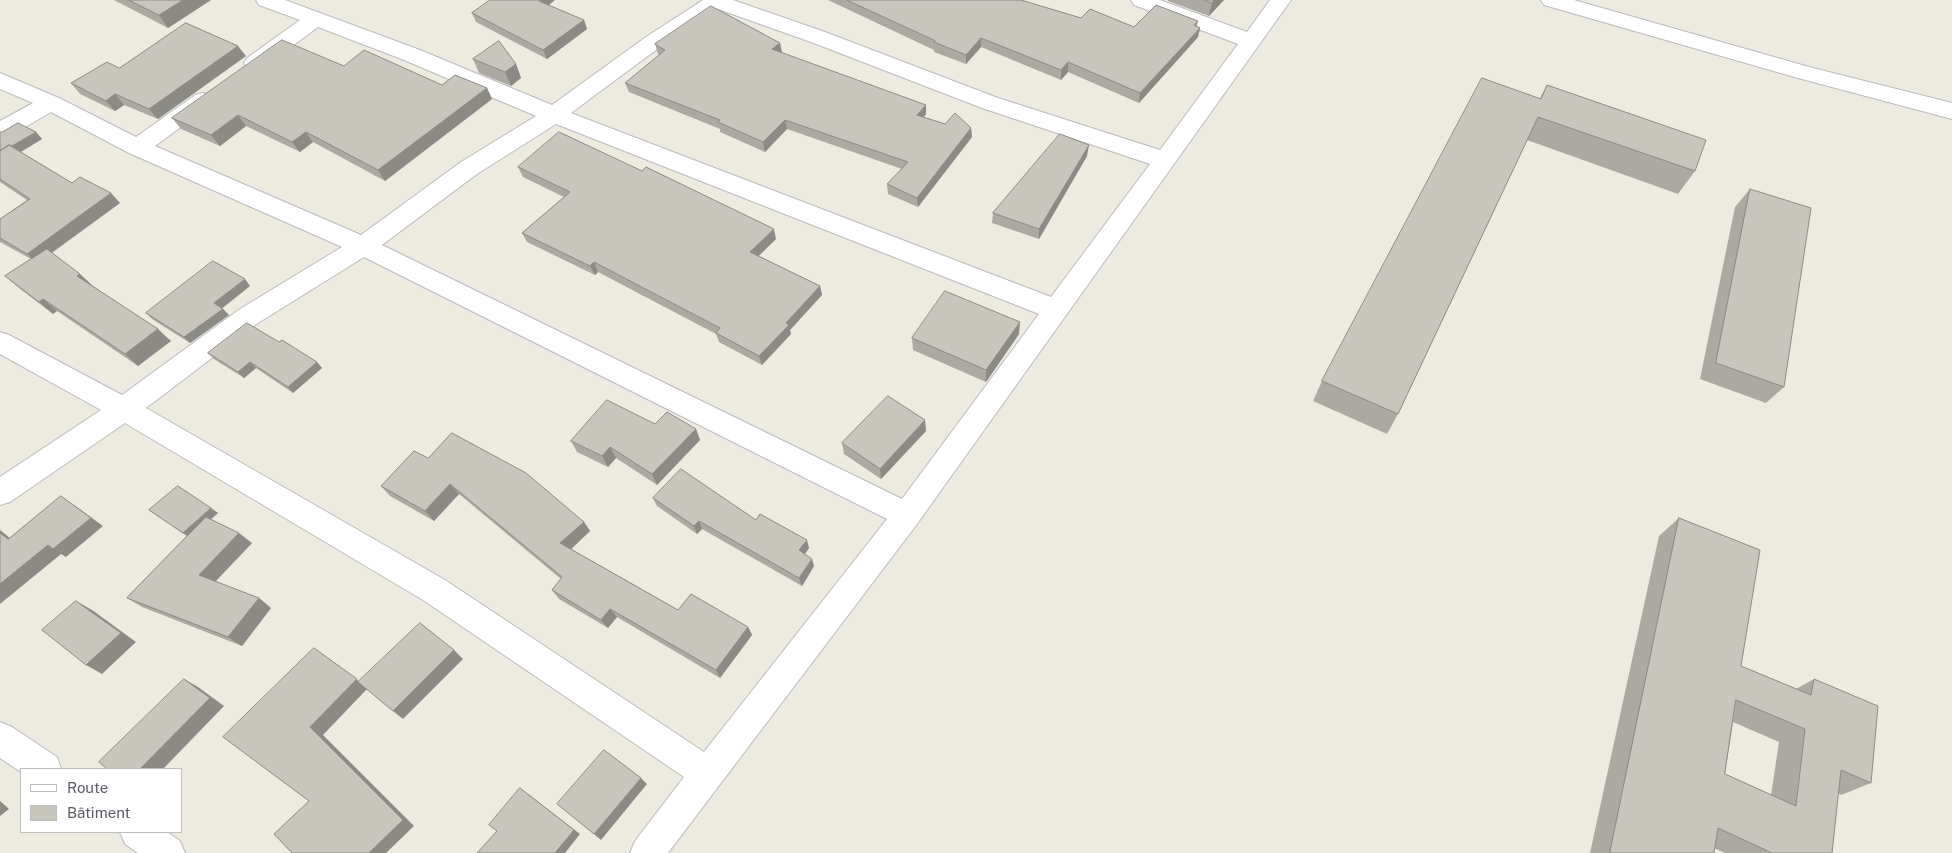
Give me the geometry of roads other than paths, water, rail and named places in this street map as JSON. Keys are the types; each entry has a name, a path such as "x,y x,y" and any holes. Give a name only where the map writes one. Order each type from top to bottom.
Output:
{"street":[{"path":"266,0 412,55 554,115 1057,310"},
{"path":"0,493 124,409 250,316 363,246 469,168 554,115 653,42 715,0 827,40 990,103 1164,160"},
{"path":"1141,0 1250,41"},
{"path":"647,853 907,515 1281,0"},
{"path":"1551,0 1952,111"},
{"path":"137,147 316,19"},
{"path":"0,80 51,103 137,147 363,246 907,515"},
{"path":"0,131 51,103"},
{"path":"0,342 124,409 434,590 707,773"},
{"path":"0,738 44,768"},
{"path":"138,833 168,853"}]}
